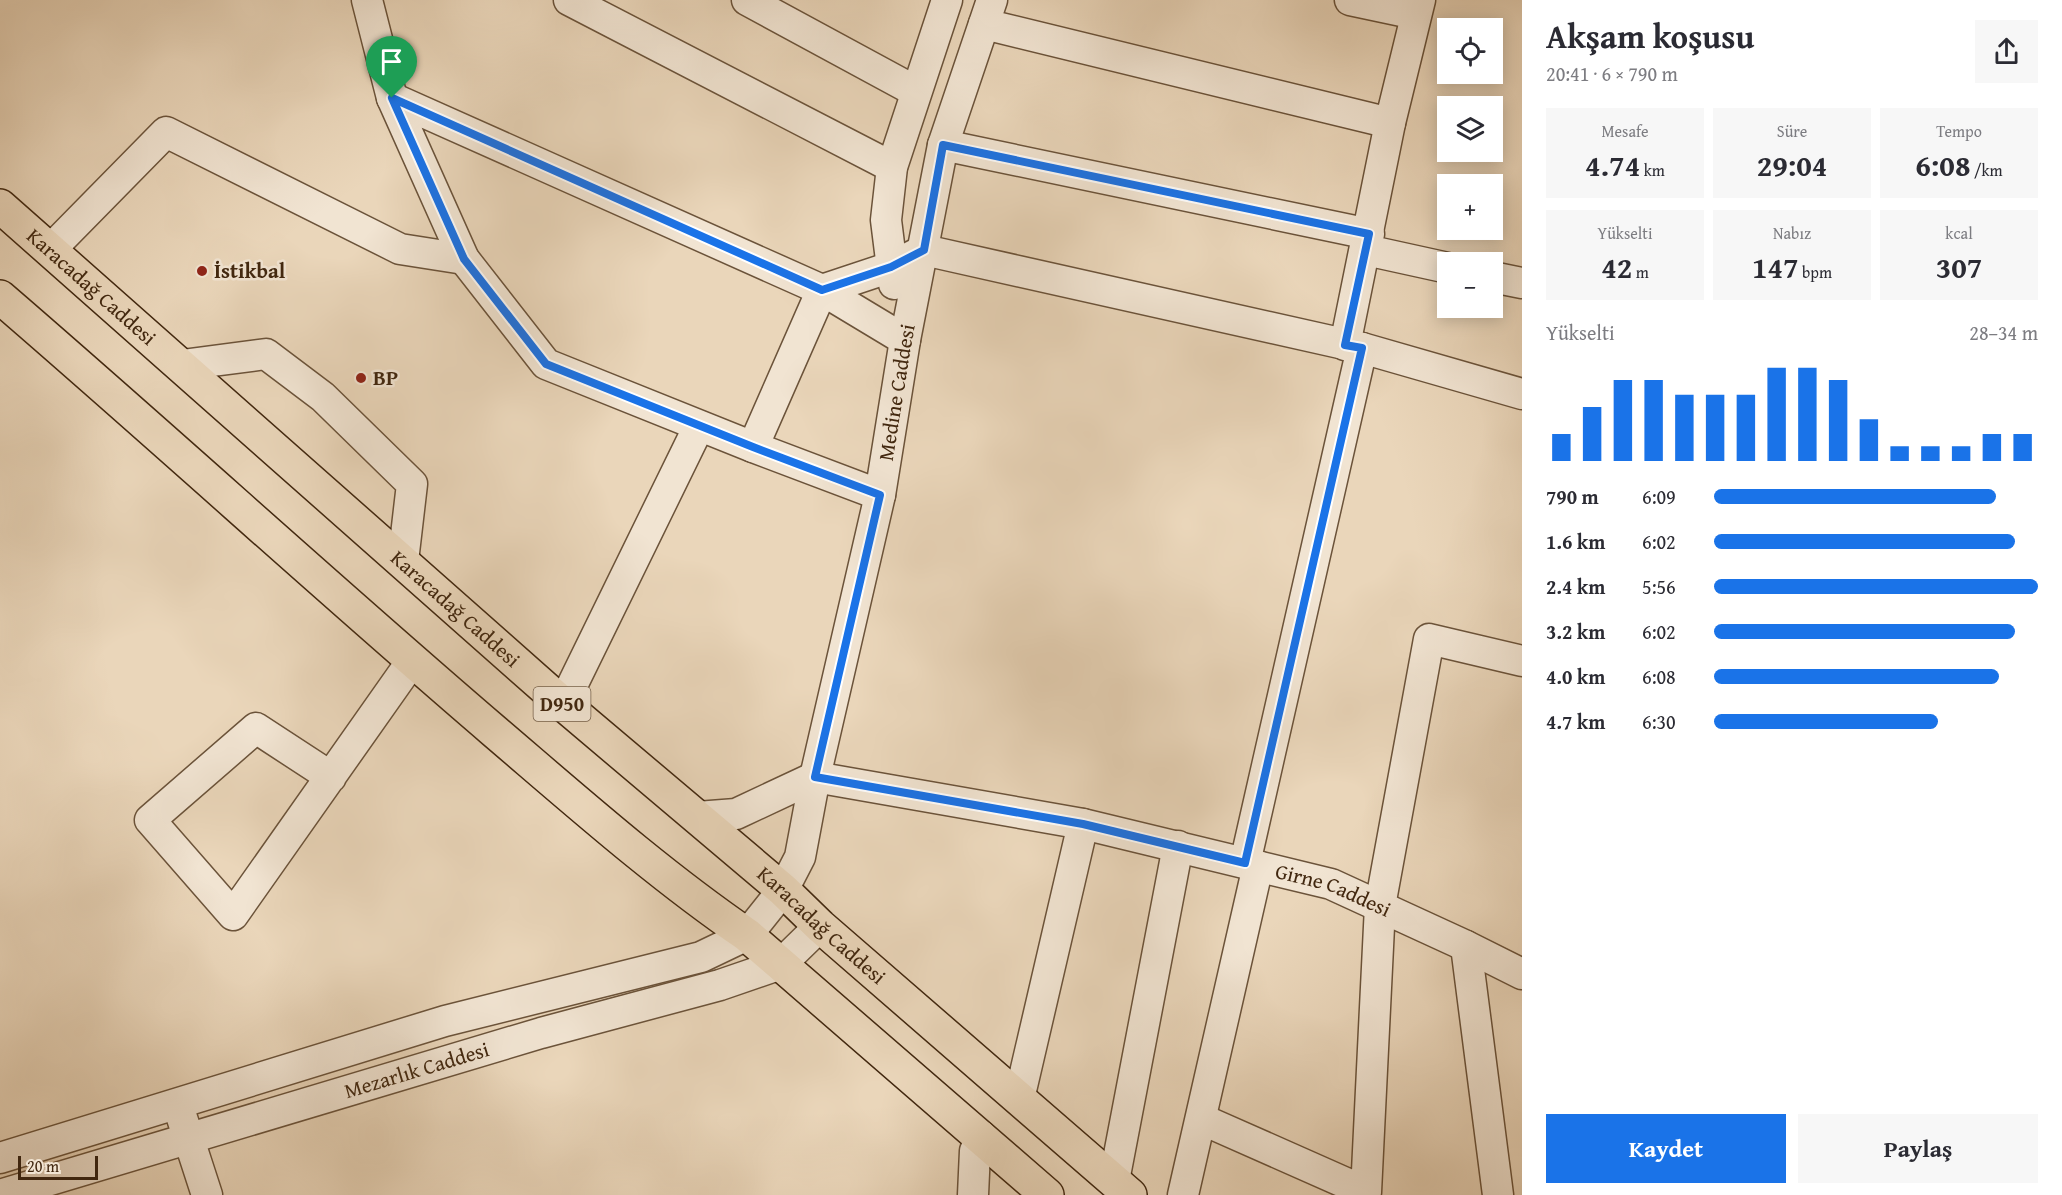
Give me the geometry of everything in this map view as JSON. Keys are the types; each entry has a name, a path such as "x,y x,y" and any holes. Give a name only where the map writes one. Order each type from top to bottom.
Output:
{"highway":[{"name":"Karacadağ Caddesi","path":"0,206 562,704 783,890 820,926 1122,1188"},
{"path":"0,297 146,423 412,661 577,802 716,914 747,935 1047,1195"}],"street":[{"path":"367,0 392,98 464,259 546,364 699,426 880,495"},
{"path":"569,0 892,167"},
{"path":"747,0 915,91"},
{"path":"905,340 891,267 886,220 892,167 915,91 947,0"},
{"path":"1183,1195 1201,1119 1354,346 1367,242 1390,123 1418,7 1350,0"},
{"path":"988,12 1390,123"},
{"name":"Medine Caddesi","path":"783,890 800,857 815,777 880,495 905,340 943,145 988,12"},
{"path":"392,98 822,290 905,340"},
{"path":"50,250 166,132 400,249 464,259"},
{"path":"943,145 1367,242 1437,264"},
{"path":"753,447 822,290 891,267 924,250 1354,346 1522,394"},
{"path":"1503,279 1522,283"},
{"path":"182,365 266,354 323,397 412,484 403,561"},
{"path":"562,704 699,426"},
{"path":"1201,1119 1366,1193 1380,906 1429,639 1522,661"},
{"path":"331,777 256,728 150,820 233,915 331,777 412,661"},
{"path":"697,817 736,814 815,777"},
{"name":"Girne Caddesi","path":"815,777 1083,824 1331,884 1466,945 1522,974"},
{"path":"1019,1099 1083,824"},
{"path":"1122,1188 1178,846"},
{"name":"Mezarlık Caddesi","path":"0,1158 444,1021 701,957 747,935 783,890"},
{"name":"Mezarlık Caddesi","path":"0,1195 541,1033 720,985 781,964 820,926"},
{"path":"1466,945 1498,1195"},
{"path":"177,1104 207,1195"},
{"path":"973,1195 975,1151 981,1136"}],"place":[{"name":"İstikbal","path":"202,271"},
{"name":"BP","path":"361,378"}],"route":[{"path":"392,98 822,290 891,267 924,250 943,145 1369,234 1345,345 1362,348 1245,863 1083,824 815,777 880,495 546,364 464,259 392,98"}]}
